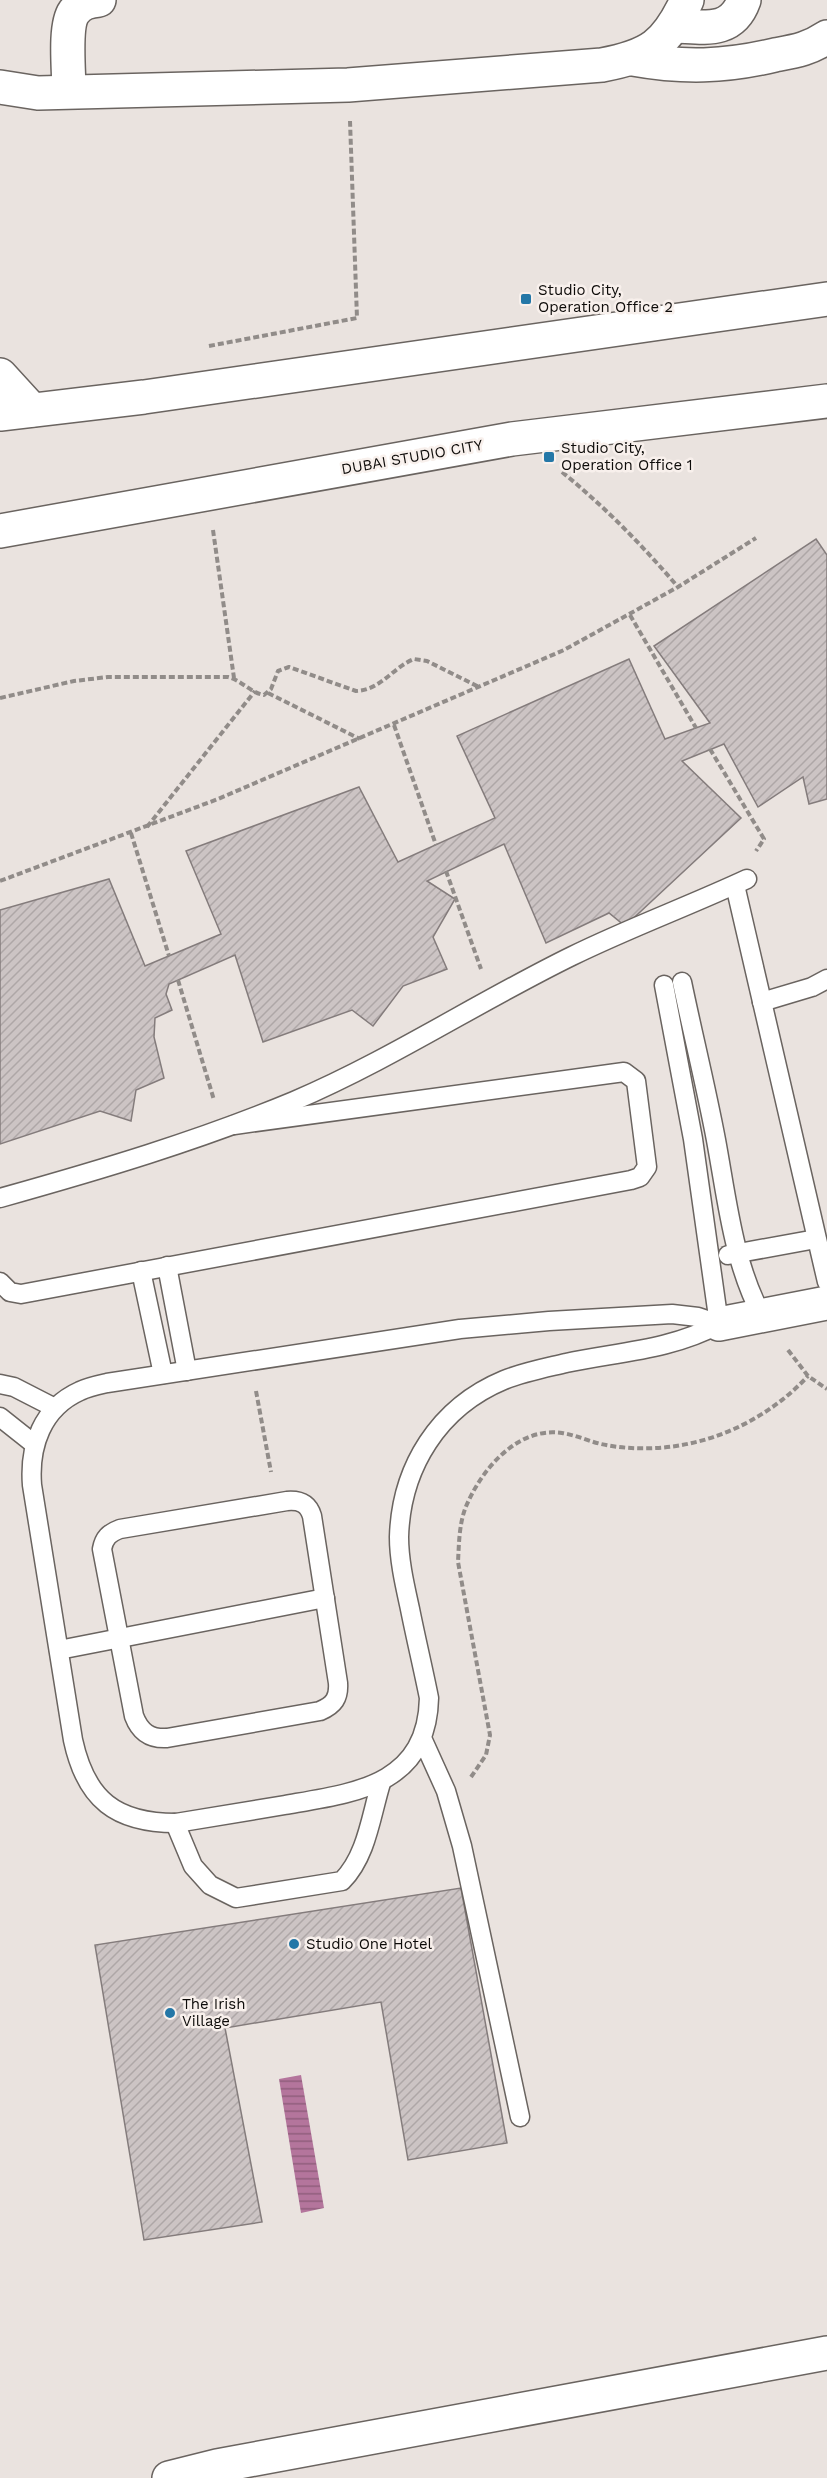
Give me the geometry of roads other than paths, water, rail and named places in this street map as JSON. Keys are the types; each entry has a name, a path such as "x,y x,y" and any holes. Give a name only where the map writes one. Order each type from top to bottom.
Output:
{"street":[{"path":"53,92 73,13 88,1 99,0"},
{"path":"0,87 53,92 348,85 602,65 633,59 656,46 681,13 719,26 731,21 740,11 744,0"},
{"path":"633,59 670,66 744,63 812,47 827,37"},
{"path":"0,104 53,92"},
{"path":"0,414 144,397 827,299"},
{"path":"0,375 32,410"},
{"name":"DUBAI STUDIO CITY","path":"0,531 512,439 827,401"},
{"path":"719,1324 827,1303"},
{"path":"170,2478 217,2466 827,2353"}],"lane":[{"path":"0,1197 98,1171 228,1127 295,1101 355,1072 582,952 741,882 762,1002 827,1282"},
{"path":"762,1002 812,987 827,979"},
{"path":"719,1324 673,984 715,1135 743,1276 762,1316"},
{"path":"0,1282 10,1292 21,1294 631,1180 639,1178 647,1167 636,1081 624,1072 228,1127"},
{"path":"711,1257 816,1239"},
{"path":"167,1266 187,1371"},
{"path":"141,1271 163,1374"},
{"path":"672,1314 698,1317 719,1324 674,1343 578,1361 505,1380 466,1402 448,1416 427,1442 411,1472 402,1505 399,1538 402,1572 429,1698 429,1718 422,1738 405,1763 381,1783 351,1794 174,1823 152,1823 128,1817 107,1804 90,1787 79,1765 30,1464 34,1444 42,1425 55,1408 79,1391 107,1383 460,1329 672,1314"},
{"path":"0,1384 14,1387 55,1408"},
{"path":"0,1417 34,1444"},
{"path":"301,1501 311,1510 325,1598 339,1692 335,1701 320,1711 167,1738 150,1736 142,1731 134,1716 102,1549 107,1536 120,1529 277,1502 301,1501"},
{"path":"59,1650 325,1598"},
{"path":"422,1738 446,1791 462,1846 520,2117"},
{"path":"174,1823 193,1866 210,1885 236,1898 342,1881 356,1863 362,1848 381,1783"}],"place":[{"name":"Studio City, Operation Office 2","path":"526,299"},
{"name":"Studio City, Operation Office 1","path":"549,457"},
{"name":"Studio One Hotel","path":"294,1944"},
{"name":"The Irish Village","path":"170,2013"}]}
